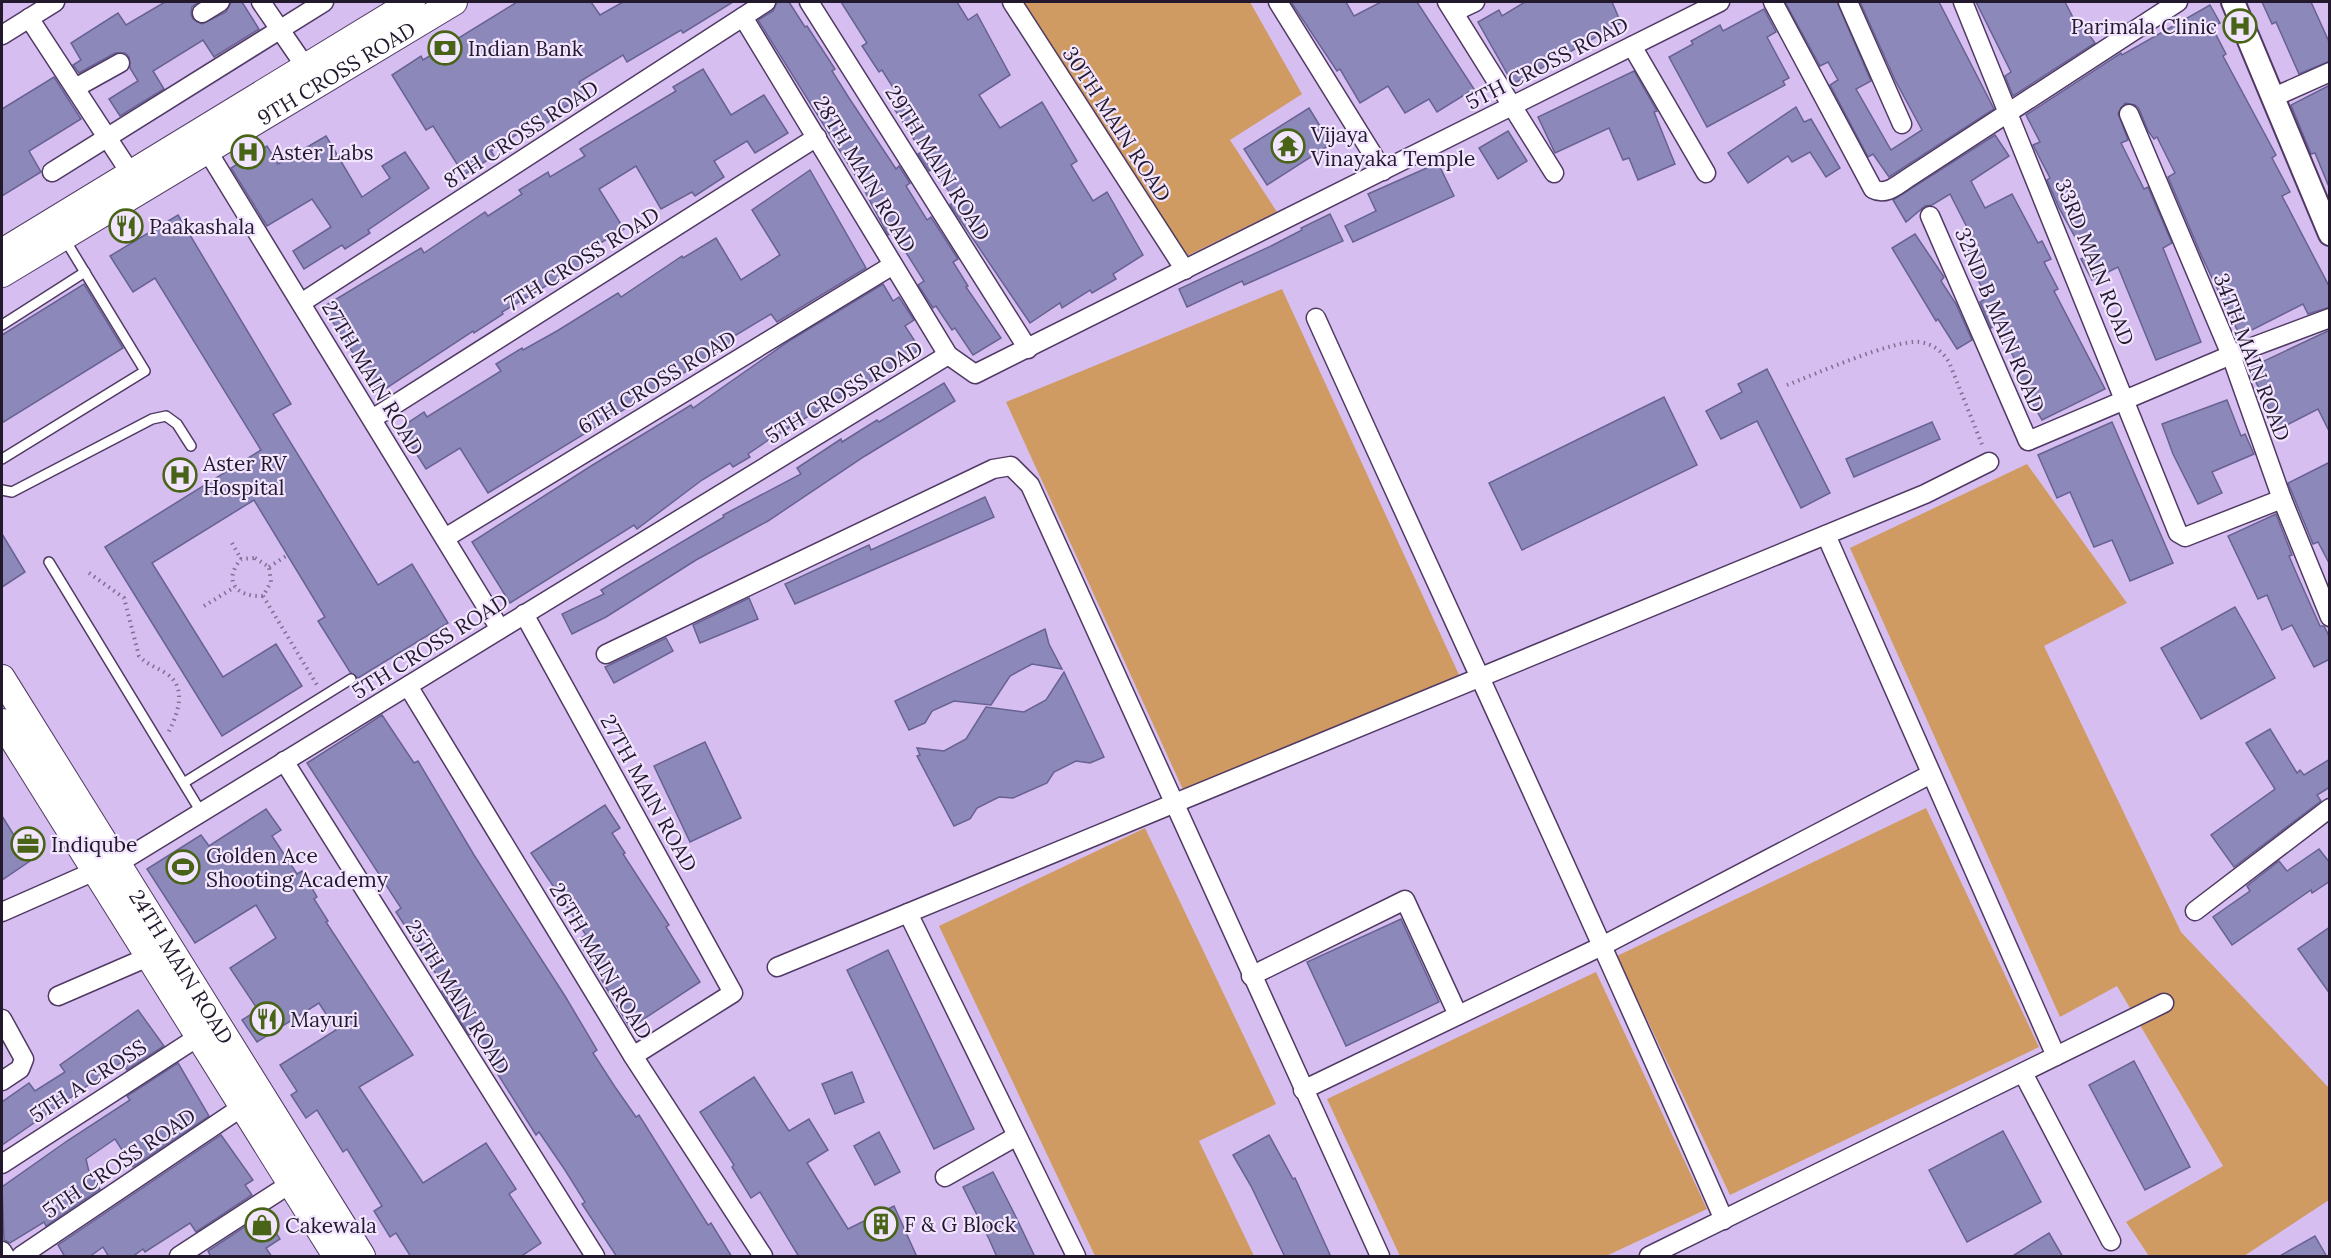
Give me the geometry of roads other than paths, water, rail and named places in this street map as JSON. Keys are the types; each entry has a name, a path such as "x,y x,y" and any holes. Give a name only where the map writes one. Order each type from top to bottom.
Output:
{"main road":[{"name":"9TH CROSS ROAD","path":"2,274 63,237 201,142 304,66 412,2"},
{"name":"9TH CROSS ROAD","path":"2,252 131,174 201,142 454,2"},
{"name":"24TH MAIN ROAD","path":"2,678 106,867 148,957 336,1257"},
{"name":"24TH MAIN ROAD","path":"2,722 106,867 362,1257"}],"street":[{"path":"2,35 55,2"},
{"path":"202,13 220,2"},
{"path":"261,2 304,66"},
{"path":"52,172 324,2"},
{"name":"8TH CROSS ROAD","path":"301,303 766,2"},
{"name":"29TH MAIN ROAD","path":"810,2 1028,349"},
{"name":"30TH MAIN ROAD","path":"1012,2 1185,270"},
{"path":"1278,2 1383,171"},
{"path":"1475,2 1451,7 1514,105 1554,173"},
{"name":"5TH CROSS ROAD","path":"106,867 284,762 948,354 975,374 1720,2"},
{"path":"1773,2 1874,189 1886,192 2178,2"},
{"path":"1848,2 1902,124"},
{"name":"33RD MAIN ROAD","path":"1963,2 2127,399 2178,533 2185,537 2282,499"},
{"path":"2234,2 2330,234"},
{"name":"28TH MAIN ROAD","path":"743,16 948,354"},
{"path":"29,18 131,174"},
{"path":"1632,46 1706,173"},
{"path":"75,88 120,63"},
{"path":"2274,97 2330,72"},
{"name":"34TH MAIN ROAD","path":"2129,114 2231,355 2282,499 2330,617"},
{"name":"7TH CROSS ROAD","path":"372,419 817,137"},
{"name":"27TH MAIN ROAD","path":"201,142 500,629"},
{"name":"32ND B MAIN ROAD","path":"1930,216 2028,441 2127,399"},
{"name":"6TH CROSS ROAD","path":"445,538 893,265"},
{"path":"1316,318 1479,678 1604,945 1724,1220"},
{"path":"2127,399 2231,355 2330,318"},
{"path":"777,967 1826,536 1925,494 1989,462"},
{"path":"606,654 993,470 1011,466 1030,485 1380,1257"},
{"path":"1826,536 2056,1056"},
{"name":"27TH MAIN ROAD","path":"524,614 734,993 633,1056"},
{"name":"26TH MAIN ROAD","path":"408,686 633,1056 763,1257"},
{"name":"25TH MAIN ROAD","path":"284,762 595,1257"},
{"path":"1303,1090 1604,945 1931,774"},
{"path":"2195,911 2330,808"},
{"path":"2,912 106,867"},
{"path":"1251,976 1405,900 1458,1014"},
{"path":"908,914 1076,1257"},
{"path":"57,996 148,957"},
{"path":"1649,1257 2163,1004"},
{"path":"2,1019 24,1059 20,1069 2,1081"},
{"name":"5TH A CROSS","path":"2,1164 198,1036"},
{"path":"2023,1073 2111,1241"},
{"name":"5TH CROSS ROAD","path":"21,1257 242,1107"},
{"path":"945,1177 1016,1137"},
{"path":"179,1257 290,1184"},
{"path":"2,1251 5,1257"}],"lane":[{"path":"2,459 146,371 63,237"},
{"path":"2,325 85,272"},
{"path":"2,490 12,492 152,418 166,416 191,446"},
{"path":"49,562 185,782 201,812"},
{"path":"185,782 351,679"}],"place":[{"name":"Parimala Clinic","path":"2240,26"},
{"name":"Indian Bank","path":"445,48"},
{"name":"Vijaya Vinayaka Temple","path":"1288,146"},
{"name":"Aster Labs","path":"248,152"},
{"name":"Paakashala","path":"126,226"},
{"name":"Aster RV Hospital","path":"180,475"},
{"name":"Indiqube","path":"28,844"},
{"name":"Golden Ace Shooting Academy","path":"183,867"},
{"name":"Mayuri","path":"267,1019"},
{"name":"F & G Block","path":"881,1224"},
{"name":"Cakewala","path":"262,1225"}]}
